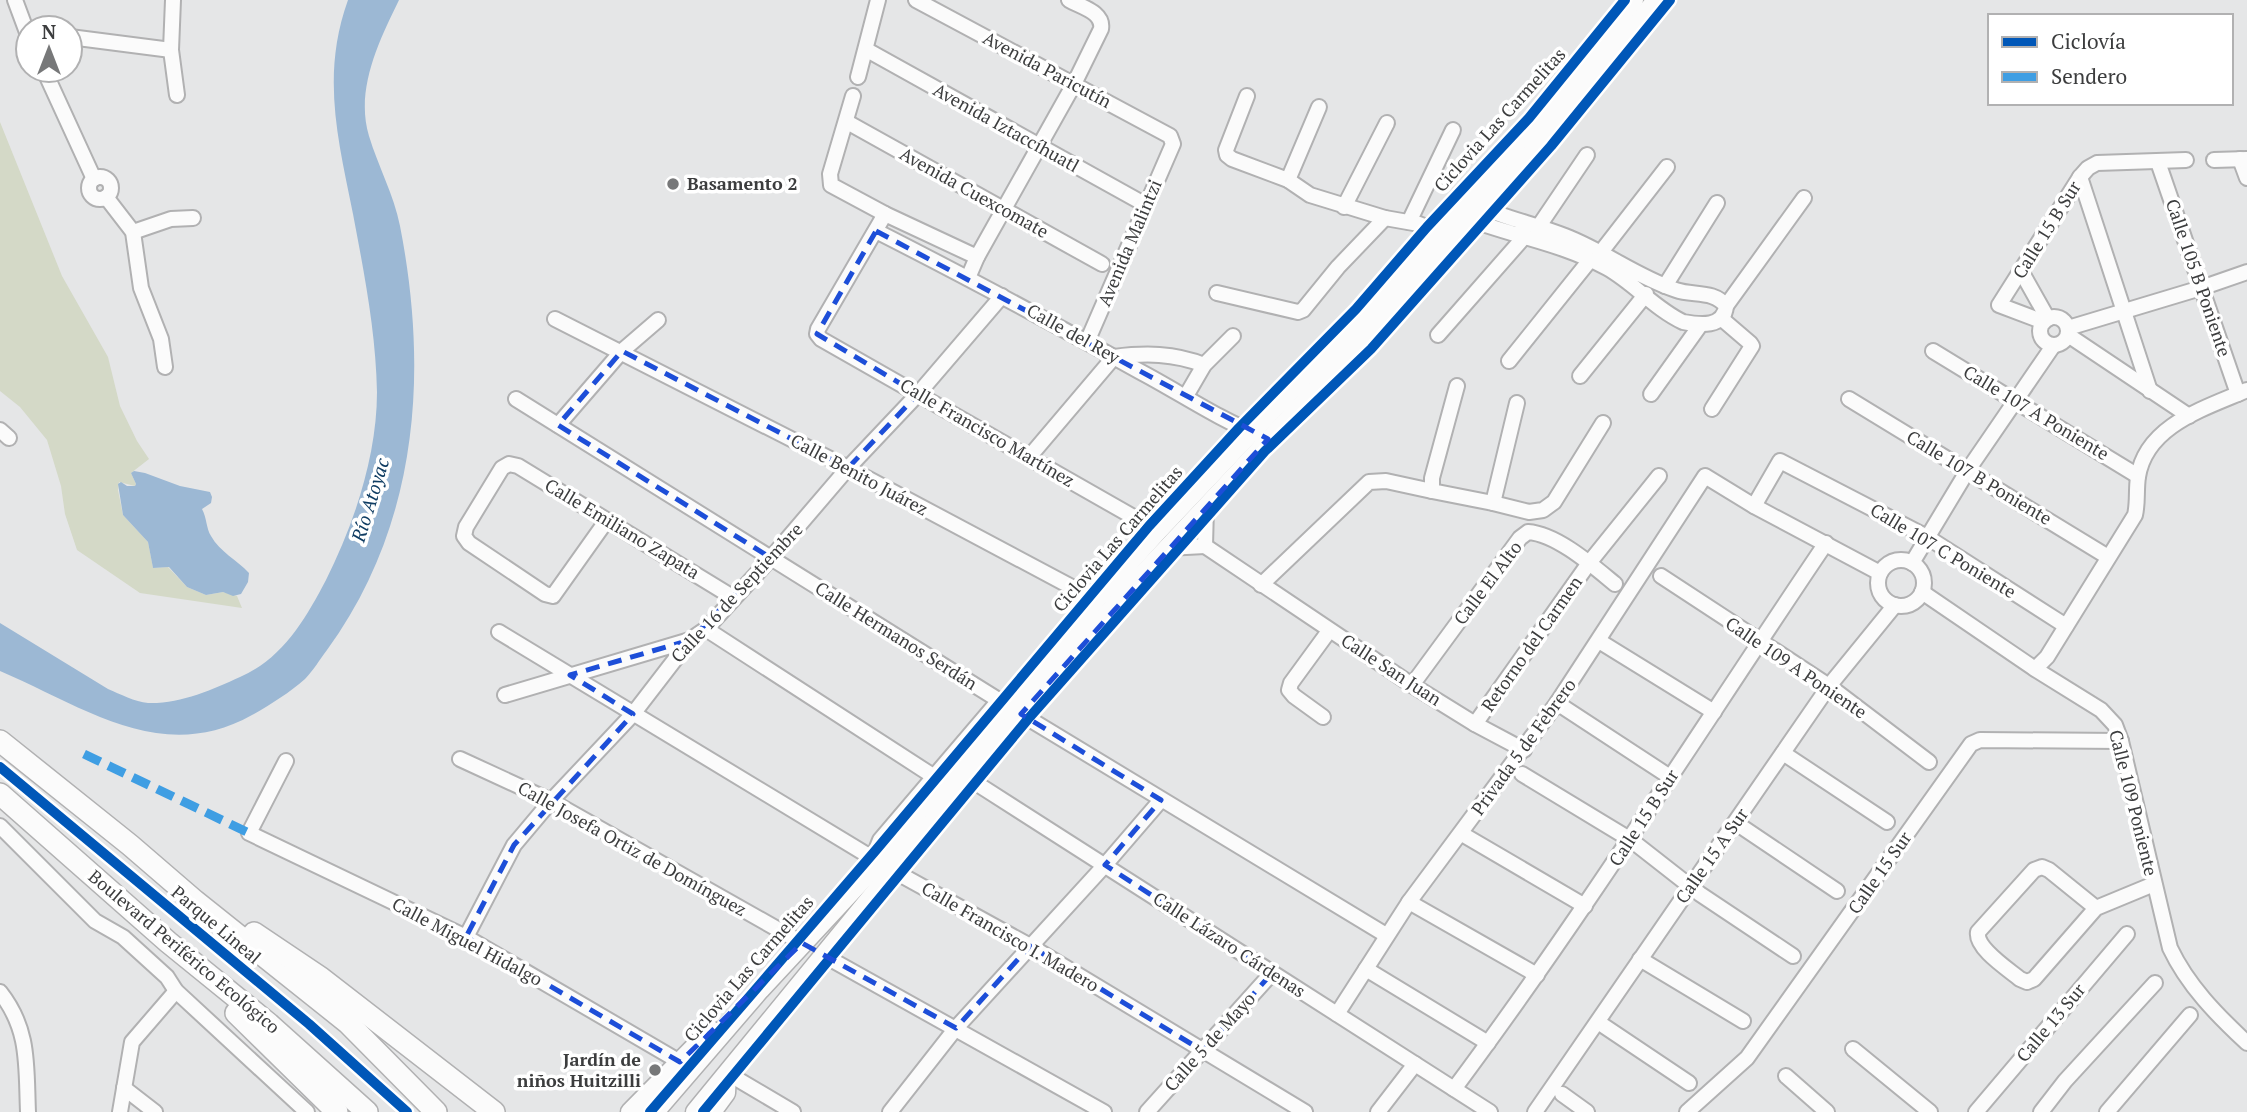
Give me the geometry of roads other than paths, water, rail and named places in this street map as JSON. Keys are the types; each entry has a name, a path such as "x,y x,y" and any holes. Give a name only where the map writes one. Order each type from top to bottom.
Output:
{"highway":[{"path":"0,741 348,1023 436,1112"},
{"name":"Boulevard Periférico Ecológico","path":"0,794 368,1112"},
{"path":"195,901 253,933 321,978 494,1112"},
{"path":"169,942 204,981 337,1112"}],"main road":[{"path":"1470,211 1634,0"},
{"path":"655,1112 802,943 886,866 968,778 1096,600 1158,531 1260,436 1470,211 1547,137 1656,0"},
{"path":"695,1112 824,954 886,866 1015,710 1206,507 1260,436"},
{"path":"630,1112 742,997 760,990"},
{"path":"438,1070 505,1112"},
{"path":"712,1112 726,1093 727,1073"}],"street":[{"path":"173,0 171,50 177,95"},
{"path":"858,77 878,0"},
{"name":"Avenida Paricutín","path":"916,0 1170,136 1173,144"},
{"path":"968,278 1101,29 1100,16 1069,0"},
{"path":"84,39 171,50"},
{"name":"Avenida Iztaccíhuatl","path":"867,50 1146,205"},
{"path":"50,84 94,179 89,187 90,191 96,198 106,197 133,232 141,288 161,339 165,367"},
{"path":"853,96 830,174 831,185 885,214 977,257"},
{"path":"1247,96 1226,150 1232,159 1288,180 1310,195 1385,218 1409,222 1447,236"},
{"path":"1288,180 1319,107"},
{"name":"Avenida Cuexcomate","path":"847,122 1102,264"},
{"path":"1345,206 1387,123"},
{"path":"1409,222 1453,130"},
{"name":"Avenida Malintzi","path":"1087,342 1173,144"},
{"path":"1539,226 1587,155"},
{"path":"2214,160 2244,159 2247,178"},
{"name":"Calle 15 B Sur","path":"2046,320 1999,305 2080,177 2097,163 2186,160"},
{"name":"Calle 105 B Poniente","path":"2158,162 2201,288 2243,392"},
{"path":"1509,361 1667,167"},
{"path":"2080,177 2150,391"},
{"path":"1651,394 1701,324 1724,312 1804,198"},
{"path":"1665,286 1717,203"},
{"path":"1470,211 1539,226 1595,256 1665,286 1685,293 1711,295 1722,301 1724,312 1751,342 1751,350 1712,410"},
{"path":"1470,211 1525,236 1595,256 1675,318 1701,324"},
{"path":"876,231 885,214"},
{"path":"133,232 160,222 193,218"},
{"path":"1217,293 1298,312 1303,310 1338,267 1385,218"},
{"name":"Calle del Rey","path":"876,231 1087,342 1239,428 1260,436"},
{"name":"Calle Francisco Martínez","path":"876,231 818,329 817,334 821,339 1158,531"},
{"path":"1438,335 1525,236"},
{"path":"2021,271 2046,320"},
{"path":"2068,331 2247,272"},
{"path":"1580,376 1646,294"},
{"name":"Calle 16 de Septiembre","path":"466,937 514,845 551,801 633,714 690,640 706,629 771,558 1002,296"},
{"name":"Calle Benito Juárez","path":"555,318 848,468 1096,600"},
{"path":"2053,346 2041,337 2040,329 2046,320 2058,318 2068,331 2189,416"},
{"path":"558,425 622,351 658,320"},
{"path":"1912,563 2015,399 2053,346 2065,341 2068,331"},
{"path":"1186,396 1204,365 1233,336"},
{"name":"Calle 107 A Poniente","path":"1933,351 2138,476"},
{"path":"1030,456 1114,357 1142,354 1172,356 1204,365"},
{"path":"1432,491 1432,478 1457,386"},
{"path":"2035,669 2047,657 2135,514 2138,503 2138,476 2158,438 2166,429 2189,416 2243,392"},
{"name":"Calle Hermanos Serdán","path":"516,399 1161,800 1386,935"},
{"name":"Calle 107 B Poniente","path":"1849,399 2108,557"},
{"path":"1493,503 1517,402"},
{"path":"1261,585 1369,482 1386,481 1529,512 1543,509 1554,502 1603,423"},
{"name":"Calle 107 C Poniente","path":"1754,506 1780,461 1927,537 2066,626"},
{"name":"Calle Emiliano Zapata","path":"607,520 553,596 545,594 469,543 464,536 466,527 502,468 509,464 518,466 607,520 734,598"},
{"name":"Retorno del Carmen","path":"1475,724 1589,564 1658,476"},
{"name":"Privada 5 de Febrero","path":"1337,1014 1409,902 1557,703 1705,476 1754,506"},
{"path":"1754,506 1880,573"},
{"path":"1167,548 1205,546 1206,507"},
{"name":"Calle El Alto","path":"1412,685 1520,538 1528,532 1542,533 1615,584"},
{"name":"Calle 15 B Sur","path":"1454,1089 1630,840 1826,543"},
{"name":"Calle San Juan","path":"1205,546 1412,685 1475,724 1524,750"},
{"path":"1891,562 1912,563 1922,572 1922,592 1914,602 1895,605 1882,596 1878,580 1880,573 1891,562"},
{"name":"Calle 109 A Poniente","path":"1661,576 1829,686 1929,762"},
{"name":"Calle 109 Poniente","path":"1922,592 2101,710 2115,725 2170,948 2182,972 2247,1043"},
{"name":"Calle 15 A Sur","path":"1535,1112 1829,686 1895,605"},
{"path":"706,629 933,776"},
{"path":"1323,717 1289,690 1291,683 1329,631"},
{"name":"Calle Francisco I. Madero","path":"499,632 886,866 1030,946 1305,1112"},
{"path":"505,695 690,640"},
{"path":"1599,641 1714,712"},
{"path":"1557,703 1670,777"},
{"path":"886,866 876,850 880,840 995,705 1015,710"},
{"name":"Calle 15 Sur","path":"1687,1112 1747,1058 1971,744 1980,740 2121,741"},
{"path":"1783,754 1887,822"},
{"name":"Calle Josefa Ortiz de Domínguez","path":"460,758 551,801 802,943"},
{"name":"Calle Miguel Hidalgo","path":"286,761 249,833 466,937 680,1062"},
{"path":"1522,774 1630,840 1691,887 1793,956"},
{"name":"Calle Lázaro Cárdenas","path":"968,778 1490,1112"},
{"path":"890,1112 956,1028 1161,800"},
{"path":"1736,823 1837,891"},
{"path":"0,827 95,921 123,937 167,977 176,991 307,1112"},
{"path":"1462,834 1585,906"},
{"path":"2096,908 2042,867 2034,870 1978,932 1976,938 1981,946 2027,982 2034,979 2096,908 2154,884"},
{"path":"1409,902 1537,975"},
{"name":"Calle 13 Sur","path":"1976,1112 2127,934"},
{"path":"824,954 1104,1112"},
{"path":"1640,959 1743,1021"},
{"path":"1366,969 1489,1043"},
{"name":"Calle 5 de Mayo","path":"1147,1112 1272,972"},
{"path":"2041,1112 2064,1081 2155,983"},
{"path":"120,1112 132,1042 176,991"},
{"path":"0,992 17,1016 22,1031 28,1112"},
{"path":"2107,1112 2190,1015"},
{"path":"1598,1022 1689,1083"},
{"path":"1853,1049 1930,1112"},
{"path":"1378,1112 1415,1064"},
{"path":"727,1073 793,1112"},
{"path":"1786,1076 1827,1112"},
{"path":"124,1088 155,1112"},
{"path":"1562,1094 1587,1112"}],"water":[{"name":"Río Atoyac","path":"348,0 399,0 371,66 365,101 369,136 400,226 414,337 414,392 408,447 398,500 381,552 357,602 327,650 299,684 252,715 218,729 186,735 154,733 123,725 92,714 0,671 0,623 108,689 133,699 160,703 207,691 255,669 268,660 301,624 326,580 346,536 362,489 373,440 377,392 369,303 335,107 335,55"},
{"path":"134,471 180,486 210,492 211,503 202,509 209,533 219,547 249,573 248,582 241,594 233,596 223,592 206,595 187,587 169,567 153,568 148,542 123,515 118,484 121,482 127,486 135,486 131,473"}],"place":[{"name":"Basamento 2","path":"673,184"},
{"name":"Jardín de niños Huitzilli","path":"655,1070"}]}
